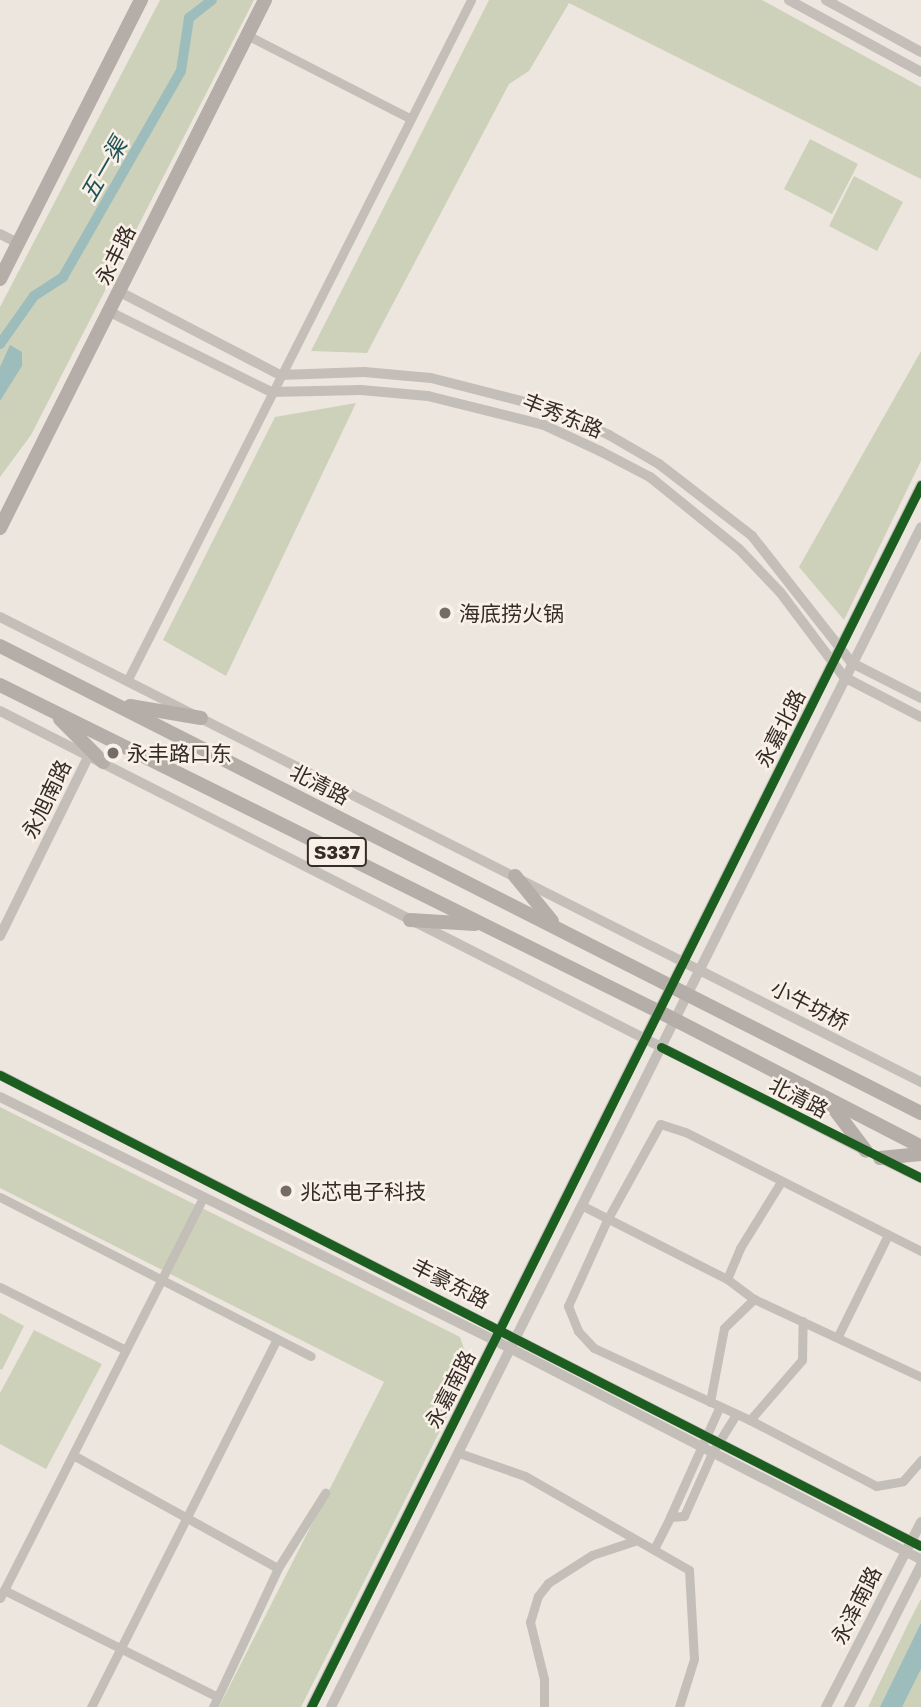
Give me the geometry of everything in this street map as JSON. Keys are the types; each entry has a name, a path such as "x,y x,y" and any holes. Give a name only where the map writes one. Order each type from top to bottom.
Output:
{"main road":[{"path":"0,279 141,0"},
{"name":"永丰路","path":"0,528 265,0"},
{"name":"北清路","path":"0,646 921,1113"},
{"name":"北清路","path":"0,685 658,1011 921,1147"},
{"path":"116,704 201,718"},
{"path":"51,711 103,762"},
{"path":"515,876 557,928"},
{"path":"410,920 482,924"},
{"path":"826,1098 873,1154 921,1154"}],"street":[{"path":"127,681 471,0"},
{"path":"826,0 921,52"},
{"path":"797,2 921,72"},
{"path":"247,35 411,119"},
{"path":"0,234 18,243"},
{"name":"丰秀东路","path":"120,292 280,375 363,372 431,378 550,408 609,435 659,464 752,536 852,663 921,698"},
{"name":"丰秀东路","path":"110,312 271,392 361,390 428,396 544,425 600,451 650,477 739,549 780,592 844,677 921,717"},
{"name":"永嘉北路","path":"658,1011 921,485"},
{"name":"永嘉北路","path":"675,1020 921,527"},
{"name":"北清路","path":"0,617 682,961"},
{"name":"北清路","path":"0,711 921,1178"},
{"name":"永旭南路","path":"0,936 89,755"},
{"name":"小牛坊桥","path":"682,961 921,1082"},
{"name":"永嘉南路","path":"311,1707 658,1011"},
{"name":"永嘉南路","path":"331,1707 675,1020"},
{"name":"丰豪东路","path":"0,1075 517,1336 916,1544"},
{"name":"丰豪东路","path":"0,1097 494,1340 921,1559"},
{"path":"921,1251 685,1132 660,1125 607,1220 568,1306 578,1331 594,1348 735,1416 750,1420 876,1486 903,1481 921,1460"},
{"path":"727,1279 740,1248 781,1182"},
{"path":"203,1196 2,1594 121,1648 218,1697"},
{"path":"0,1197 311,1356"},
{"path":"583,1206 727,1279 754,1299 921,1377"},
{"path":"838,1336 888,1236"},
{"path":"0,1287 124,1349"},
{"path":"670,1517 684,1516 707,1450 706,1435 714,1405 724,1328 754,1299"},
{"path":"750,1420 802,1360 803,1321"},
{"path":"91,1707 184,1518 277,1339"},
{"path":"655,1547 707,1450 719,1442 735,1416"},
{"path":"459,1453 514,1471 635,1541 655,1547 689,1570 694,1659 679,1707"},
{"path":"72,1455 278,1568"},
{"path":"213,1707 278,1568 325,1493"},
{"name":"永泽南路","path":"826,1707 905,1552 916,1544 921,1521"},
{"path":"544,1707 544,1679 530,1622 538,1596 548,1583 592,1555 635,1541"},
{"name":"永泽南路","path":"849,1707 921,1565"}],"green space":[{"path":"160,0 254,0 31,435 0,477 0,307"},
{"path":"489,0 762,0 921,87 921,179 569,3 529,71 509,84 367,353 311,351"},
{"path":"810,139 858,164 832,214 784,189"},
{"path":"854,176 903,202 877,251 829,226"},
{"path":"921,351 921,461 844,620 799,567"},
{"path":"356,403 226,676 163,640 275,417"},
{"path":"0,1107 460,1337 471,1369 301,1707 219,1707 384,1382 0,1188"},
{"path":"0,1313 24,1326 2,1370 0,1369"},
{"path":"34,1330 102,1364 46,1469 0,1444 0,1393"},
{"path":"921,1599 921,1707 868,1707 909,1622"}],"water":[{"path":"10,345 22,352 22,366 0,401 0,367"},
{"path":"921,1623 921,1669 902,1707 880,1707"}],"waterway":[{"name":"五一渠","path":"0,344 34,296 63,277 181,71 189,18 212,0"}],"cycle path":[{"path":"311,1707 921,485"},
{"path":"661,1047 921,1178"},
{"path":"0,1075 921,1546"}],"place":[{"name":"海底捞火锅","path":"445,613"},
{"name":"永丰路口东","path":"113,753"},
{"name":"兆芯电子科技","path":"286,1191"}]}
